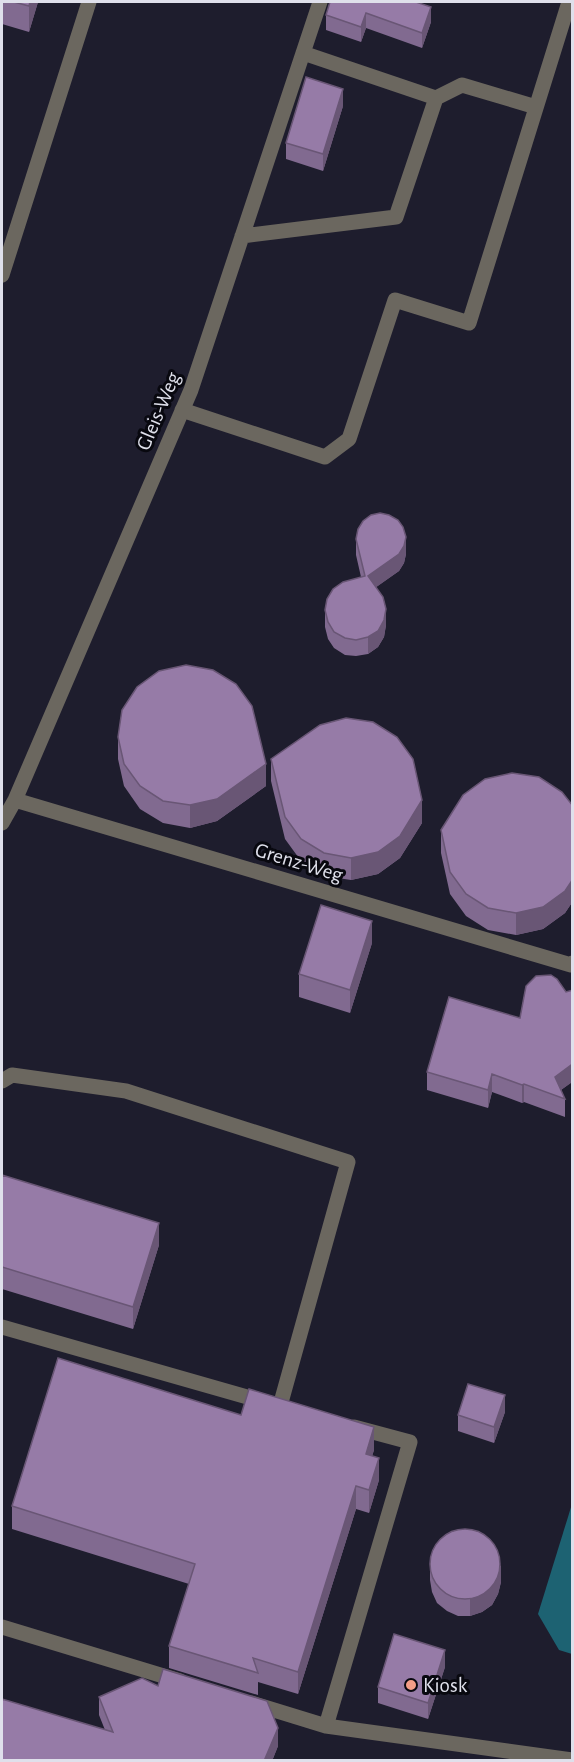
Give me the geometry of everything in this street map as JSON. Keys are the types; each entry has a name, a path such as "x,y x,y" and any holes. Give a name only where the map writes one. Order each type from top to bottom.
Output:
{"lane":[{"path":"2,275 89,2"},
{"name":"Gleis-Weg","path":"2,823 15,800 191,390 320,2"},
{"path":"182,410 324,457 349,439 395,300 469,323 569,2"},
{"path":"303,53 436,98 462,86 536,107"},
{"path":"242,236 396,217 436,98"},
{"name":"Grenz-Weg","path":"15,800 572,964"},
{"path":"2,1081 12,1075 126,1091 348,1162 285,1407 2,1327"},
{"path":"326,1726 410,1442 345,1424"},
{"path":"2,1627 192,1685"},
{"path":"236,1699 326,1726 573,1760"}],"water":[{"path":"572,1504 572,1654 559,1650 538,1614"}],"building":[{"path":"14,2 30,2 29,6"},
{"path":"330,2 416,2 431,7 422,33 366,13 361,27 326,15"},
{"path":"306,77 343,89 323,154 286,143"},
{"path":"380,513 398,520 406,537 399,554 368,576 383,597 386,609 384,620 378,631 368,637 356,640 345,638 334,632 328,622 325,610 327,599 333,589 343,582 365,576 356,539 358,529 371,515"},
{"path":"186,665 213,670 236,684 252,706 266,764 217,799 190,805 163,801 140,786 124,764 118,737 122,710 137,687 159,671"},
{"path":"346,718 373,722 397,737 413,759 422,800 400,836 378,852 351,858 324,853 301,839 285,817 271,759 320,725"},
{"path":"512,773 539,777 562,792 573,806 573,879 565,891 543,907 516,913 488,908 466,894 450,872 441,830 463,795 485,779"},
{"path":"321,905 372,921 350,990 299,974"},
{"path":"551,975 557,979 566,992 573,990 573,1063 555,1077 565,1099 492,1074 488,1090 427,1072 449,997 520,1018 526,986 536,976"},
{"path":"2,1175 159,1223 133,1307 2,1267"},
{"path":"58,1358 241,1415 249,1389 374,1427 366,1454 379,1458 369,1490 356,1486 298,1672 253,1658 258,1673 169,1646 195,1564 12,1506"},
{"path":"468,1384 505,1395 494,1427 458,1415"},
{"path":"465,1529 478,1532 490,1539 497,1551 500,1564 497,1577 490,1589 478,1596 465,1599 452,1596 440,1589 433,1577 430,1564 433,1551 440,1539 452,1532"},
{"name":"Kiosk","path":"394,1634 445,1650 428,1703 378,1687"},
{"path":"163,1669 267,1701 278,1728 264,1761 2,1761 2,1699 113,1732 99,1697 142,1678 158,1686"}],"place":[{"name":"Kiosk","path":"411,1685"}]}
